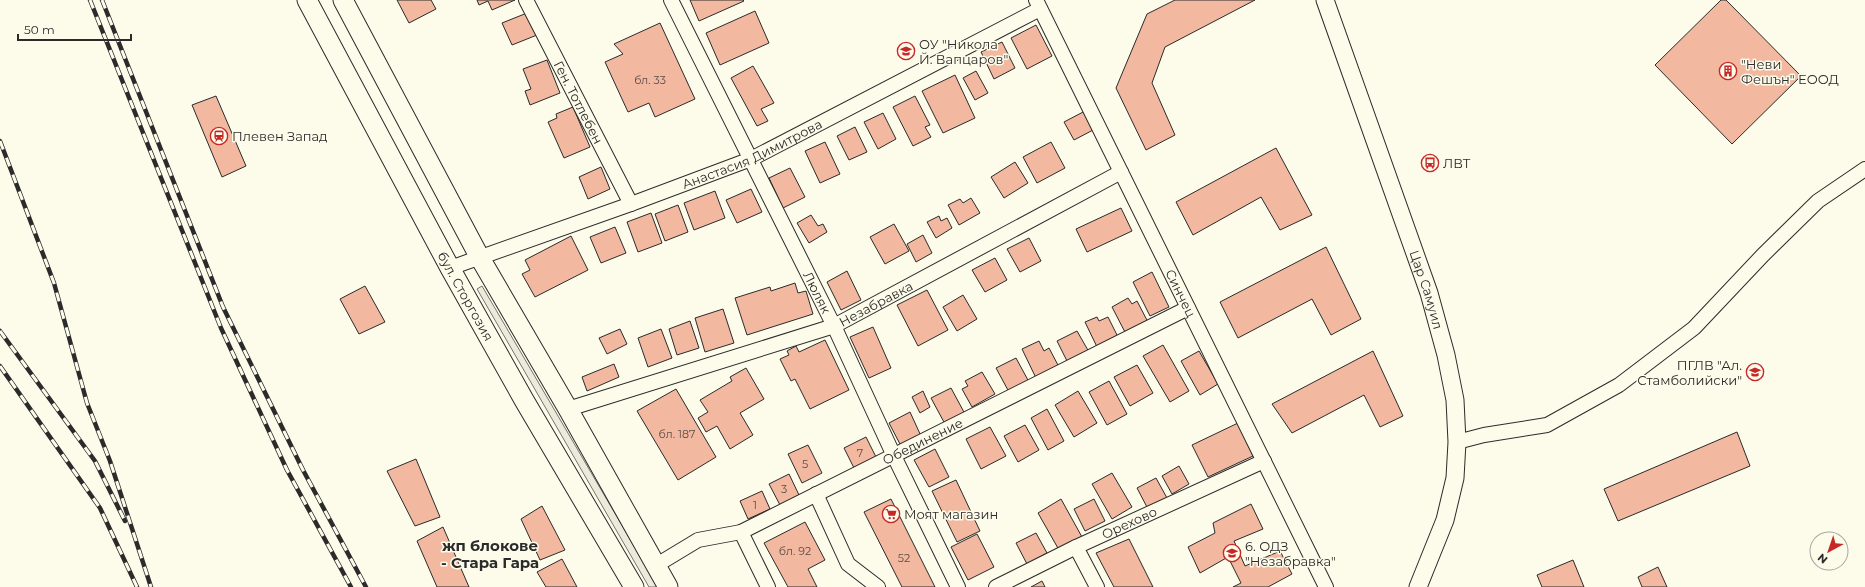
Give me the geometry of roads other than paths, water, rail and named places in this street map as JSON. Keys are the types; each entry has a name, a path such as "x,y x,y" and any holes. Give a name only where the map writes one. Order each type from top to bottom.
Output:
{"main road":[{"name":"бул. Сторгозия","path":"307,0 450,268 524,400 634,587"},
{"path":"343,0 480,258 568,409 668,587"}],"street":[{"name":"Ген. Тотлебен","path":"526,0 631,204"},
{"name":"Люляк","path":"671,0 834,326 894,456 958,587"},
{"name":"Цар Самуил","path":"1325,0 1429,294 1448,362 1455,400 1457,442 1455,478 1445,520 1418,587"},
{"name":"Анастасия Димитрова","path":"450,268 631,204 750,159 1038,4"},
{"name":"Синчец","path":"1038,4 1326,587"},
{"path":"1457,442 1484,435 1547,425 1619,385 1694,328 1763,255 1818,201 1865,169"},
{"name":"Незабравка","path":"568,409 834,326 1121,172"},
{"name":"Обединение","path":"655,566 698,540 741,532 1188,308"},
{"name":"Орехово","path":"996,587 1076,547 1264,461"},
{"path":"816,494 848,564 878,587"},
{"path":"741,532 768,587"},
{"path":"1076,547 1097,587"}],"railway":[{"path":"90,0 221,328 287,470 351,587"},
{"path":"102,0 223,307 303,470 366,587"},
{"path":"0,141 54,283 87,403 110,461 151,587"},
{"path":"0,331 95,461 125,521"},
{"path":"0,366 100,508 137,587"}],"place":[{"name":"ОУ \"Никола Й. Вапцаров\"","path":"906,51"},
{"name":"\"Неви Фешън\" ЕООД","path":"1728,71"},
{"name":"Плевен Запад","path":"219,136"},
{"name":"ЛВТ","path":"1430,163"},
{"name":"ПГЛВ \"Ал. Стамболийски\"","path":"1755,372"},
{"name":"Моят магазин","path":"891,514"},
{"name":"6. ОДЗ \"Незабравка\"","path":"1232,553"}],"district":[{"name":"жп блокове - Стара Гара","path":"490,554"}]}
